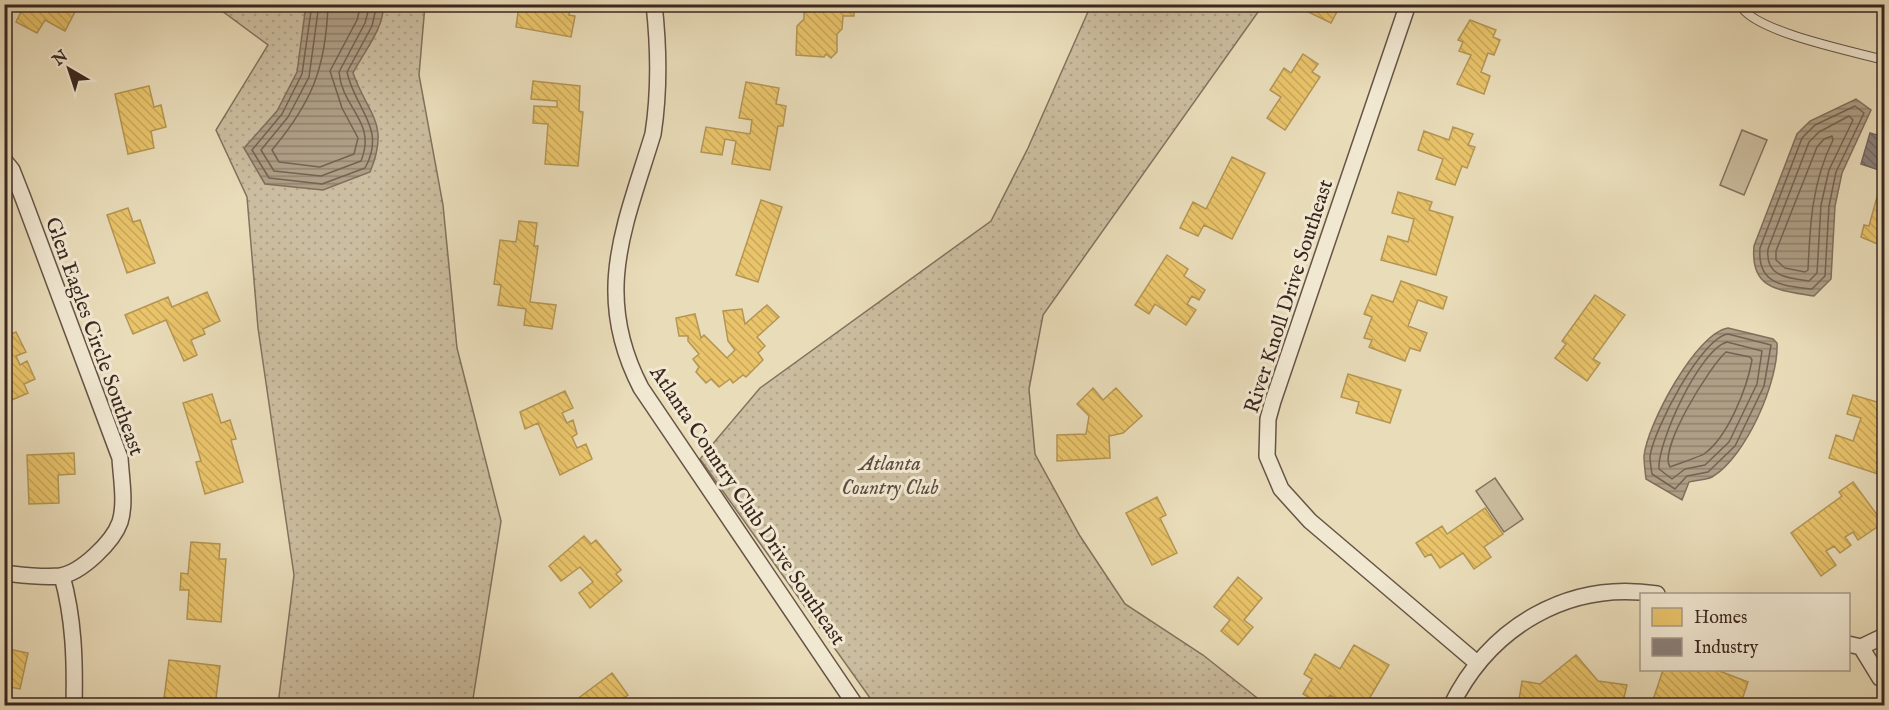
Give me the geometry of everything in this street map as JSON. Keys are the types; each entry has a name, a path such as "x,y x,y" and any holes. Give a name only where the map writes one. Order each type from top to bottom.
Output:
{"street":[{"name":"Atlanta Country Club Drive Southeast","path":"654,4 660,68 656,114 616,265 616,307 622,343 641,388 856,705"},
{"name":"River Knoll Drive Southeast","path":"1408,4 1273,401 1268,419 1267,456 1281,489 1310,521 1477,663"},
{"name":"Glen Eagles Circle Southeast","path":"4,160 12,170 24,198 120,458 122,492 120,521 108,543 90,560 62,576"},
{"path":"4,573 62,576 70,604 74,705"},
{"path":"1451,705 1477,663 1517,626 1566,600 1606,591 1640,593"},
{"path":"1884,636 1855,646 1884,680"}],"lane":[{"path":"1743,4 1743,9 1750,18 1776,30 1884,60"}],"green space":[{"path":"214,5 425,5 419,75 443,205 457,348 501,521 472,705 278,705 294,575 258,328 247,197 216,130 268,45"},
{"name":"Atlanta Country Club","path":"1091,5 1263,5 1043,315 1029,389 1035,454 1080,536 1125,604 1203,655 1266,705 875,705 700,459 760,388 991,221 1028,148"},
{"path":"1742,130 1767,140 1744,195 1720,185"},
{"path":"1495,478 1523,519 1504,532 1476,491"}],"water":[{"path":"306,5 383,5 381,22 353,73 378,131 376,155 370,172 323,190 265,184 244,148 277,111 297,72"},
{"path":"1856,99 1871,110 1842,173 1835,206 1831,279 1814,296 1789,292 1769,285 1757,272 1754,246 1797,134 1810,121"},
{"path":"1728,328 1773,339 1777,343 1772,377 1758,417 1737,453 1712,477 1689,482 1682,500 1646,479 1644,456 1647,442 1663,403 1688,363 1715,334"}],"building: Homes":[{"path":"25,4 79,4 65,31 45,20 37,33 16,22"},
{"path":"526,4 570,4 569,15 575,16 571,37 516,27 519,6 525,7"},
{"path":"804,4 854,4 854,16 843,16 842,29 837,34 837,52 831,58 826,54 824,57 796,55 797,26 804,19"},
{"path":"1302,4 1341,4 1331,23 1300,8"},
{"path":"1470,20 1496,30 1493,37 1500,40 1494,55 1488,53 1481,72 1490,76 1484,94 1457,84 1471,55 1459,51 1463,42 1458,40"},
{"path":"1303,54 1318,64 1312,72 1320,77 1285,130 1267,118 1281,97 1270,90 1284,68 1291,73"},
{"path":"533,81 580,86 579,111 583,112 578,166 545,164 548,124 533,123 534,106 557,107 557,101 531,99"},
{"path":"746,82 779,88 776,104 786,106 783,126 778,126 770,170 732,164 736,141 725,139 722,155 701,152 706,127 750,134 752,120 739,118"},
{"path":"149,86 154,107 161,105 166,127 151,131 154,148 128,154 115,94"},
{"path":"1453,127 1473,134 1468,145 1475,147 1467,168 1462,166 1455,185 1436,179 1443,159 1418,150 1424,131 1449,140"},
{"path":"1232,157 1265,173 1232,239 1204,225 1198,236 1180,228 1193,202 1206,209"},
{"path":"1883,175 1884,252 1879,250 1880,245 1861,237 1864,225 1869,226"},
{"path":"1398,192 1432,202 1429,210 1453,217 1436,275 1381,260 1388,236 1408,242 1414,219 1392,213"},
{"path":"761,200 782,207 758,282 736,275"},
{"path":"128,208 133,222 140,220 155,263 127,273 107,215"},
{"path":"519,221 537,223 534,246 538,246 530,302 556,305 552,329 524,325 526,309 498,305 501,285 494,284 500,240 516,242"},
{"path":"1167,255 1188,269 1184,276 1205,290 1199,300 1192,296 1187,304 1196,310 1186,325 1155,304 1149,314 1135,305"},
{"path":"1401,281 1447,297 1443,309 1418,300 1408,326 1427,333 1420,351 1410,348 1405,361 1369,347 1372,340 1364,338 1372,317 1364,314 1372,295 1393,302"},
{"path":"207,292 220,321 203,329 205,334 191,340 197,355 184,361 166,320 133,334 125,315 168,297 172,307"},
{"path":"1595,295 1625,315 1593,359 1600,363 1587,381 1555,358 1566,344 1562,341"},
{"path":"767,305 779,317 757,337 765,346 758,353 763,360 746,377 743,375 733,383 730,379 719,387 711,379 706,383 696,372 699,367 693,359 699,354 688,341 688,336 679,336 676,318 695,314 701,338 704,335 727,358 735,350 728,341 723,311 742,309 745,324"},
{"path":"16,332 26,352 16,356 20,365 27,361 35,379 24,384 28,393 7,402 4,396 4,337"},
{"path":"1348,374 1401,390 1390,423 1356,413 1359,402 1341,397"},
{"path":"1093,388 1103,400 1116,388 1142,416 1123,433 1109,436 1110,458 1057,461 1057,435 1086,434 1089,416 1077,404"},
{"path":"565,391 573,408 562,413 567,423 573,420 577,434 572,437 577,448 586,444 592,459 560,475 538,423 525,429 520,412"},
{"path":"212,394 221,423 230,420 236,439 231,440 243,482 205,494 196,462 201,461 183,403"},
{"path":"1853,395 1884,404 1884,476 1829,458 1836,435 1853,441 1861,418 1847,414"},
{"path":"74,453 75,474 58,475 59,503 29,504 27,455"},
{"path":"1853,482 1883,523 1858,540 1853,532 1845,537 1851,545 1840,553 1834,546 1826,551 1836,565 1821,576 1791,533 1842,496 1839,492"},
{"path":"1157,497 1166,515 1160,518 1177,553 1152,565 1126,513"},
{"path":"1485,508 1503,534 1484,547 1491,557 1474,569 1463,553 1440,568 1431,554 1425,557 1416,543 1442,526 1447,534"},
{"path":"584,536 591,544 596,540 621,570 616,574 622,581 590,608 579,593 593,582 580,567 561,581 549,566"},
{"path":"191,542 220,544 219,559 226,559 221,622 187,619 189,590 180,590 181,573 188,574"},
{"path":"1238,577 1262,598 1244,620 1253,627 1238,645 1221,631 1230,620 1214,607"},
{"path":"1354,645 1389,665 1365,706 1348,706 1330,695 1323,706 1303,694 1312,679 1304,674 1315,654 1340,669"},
{"path":"4,648 28,653 20,689 4,686"},
{"path":"1576,655 1598,681 1627,685 1622,706 1589,699 1581,706 1518,706 1522,681 1540,684"},
{"path":"169,660 220,666 215,706 163,706"},
{"path":"1663,671 1720,671 1748,682 1740,706 1651,706"},
{"path":"612,673 628,695 620,701 623,706 568,706"}],"building: Industry":[{"path":"1870,133 1884,137 1884,153 1879,170 1861,164"}]}
